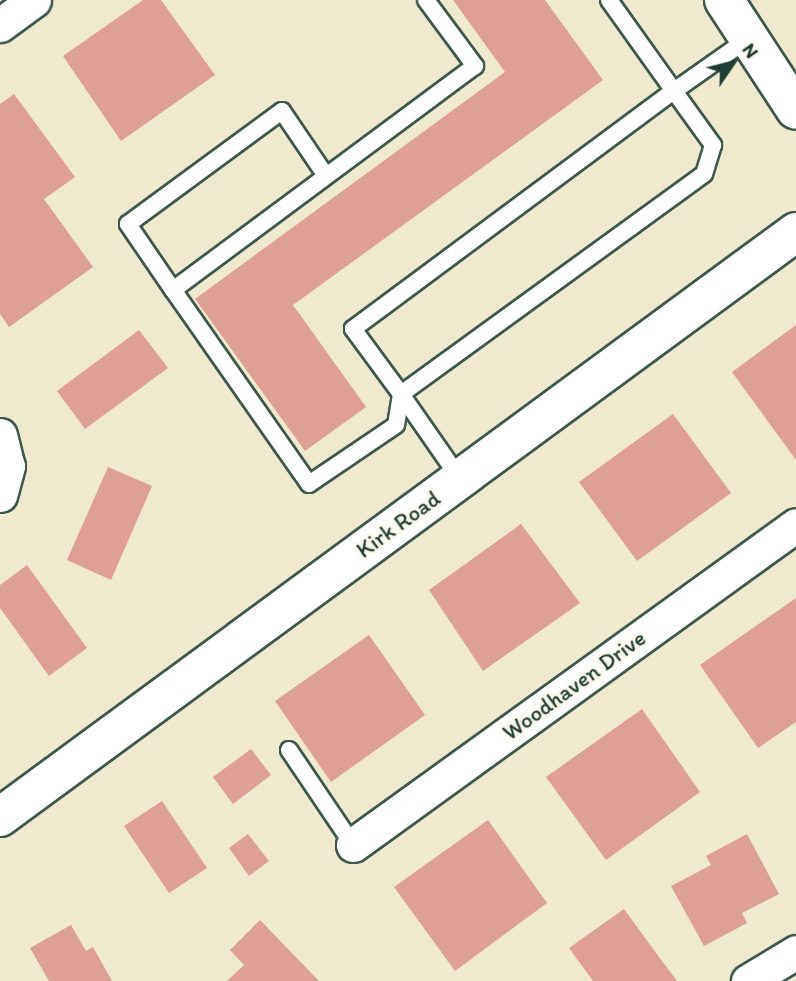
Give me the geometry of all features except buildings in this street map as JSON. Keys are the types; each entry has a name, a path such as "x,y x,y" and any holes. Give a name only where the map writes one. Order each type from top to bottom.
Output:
{"street":[{"path":"0,25 34,0"},
{"path":"724,0 796,110"},
{"name":"Kirk Road","path":"0,817 796,232"},
{"path":"0,435 8,466 0,495"},
{"name":"Woodhaven Drive","path":"353,845 796,525"},
{"path":"748,981 796,952"}],"lane":[{"path":"173,290 475,66 426,0"},
{"path":"326,176 282,111 128,224 309,484 396,425 401,394 704,174 713,145 610,0"},
{"path":"460,479 353,329 749,38"},
{"path":"289,750 353,845"}]}
